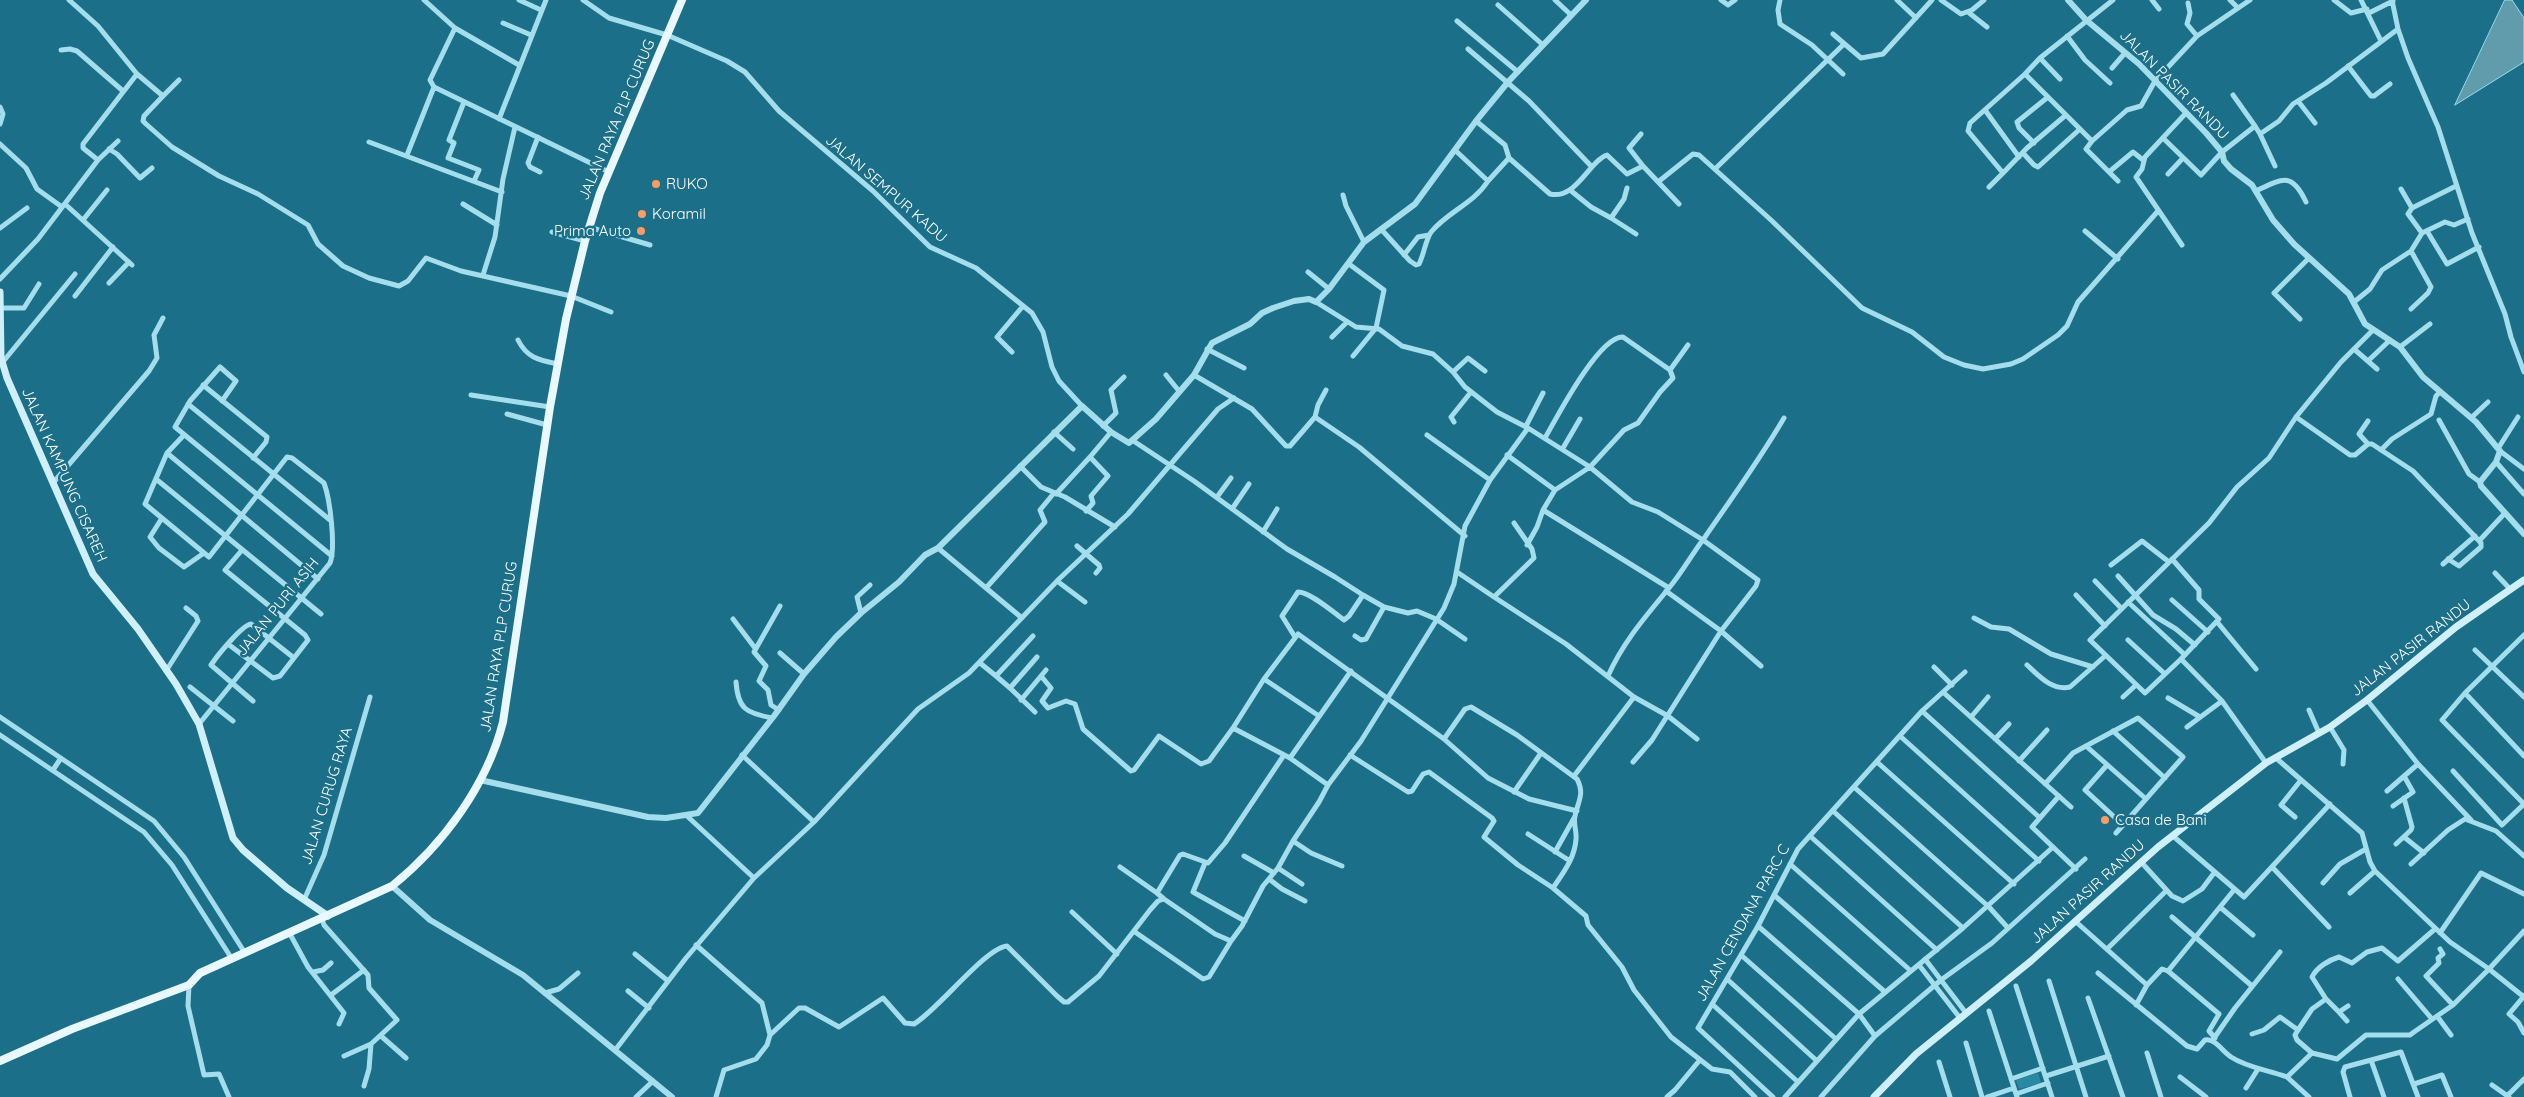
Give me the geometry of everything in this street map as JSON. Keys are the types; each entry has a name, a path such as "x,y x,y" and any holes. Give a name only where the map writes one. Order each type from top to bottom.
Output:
{"main road":[{"name":"JALAN RAYA PLP CURUG","path":"0,1061 72,1029 189,986 200,973 290,934 392,886 417,864 439,839 480,780 493,756 503,722 550,407 571,296 584,241 609,172 682,0"},
{"name":"JALAN KAMPUNG CISAREH","path":"0,292 2,364 22,417 93,574 138,629 199,724 233,838 243,850 325,917"},
{"name":"JALAN PASIR RANDU","path":"1874,1097 1903,1066 2032,961 2173,836 2266,763 2330,727 2367,700 2456,627 2524,580"}],"street":[{"path":"69,0 104,33 137,74 163,96"},
{"path":"424,0 455,28 519,65"},
{"path":"520,0 541,10"},
{"path":"499,119 546,0"},
{"name":"JALAN SEMPUR KADU","path":"583,0 609,18 667,35 727,61 745,72 779,111 873,191 930,247 976,268 1032,313 1039,324 1059,381 1082,406"},
{"path":"1555,0 1571,15"},
{"path":"1316,302 1349,264 1364,242 1415,204 1440,168 1456,151 1476,121 1508,82 1586,0"},
{"path":"1721,0 1728,5 1735,0"},
{"path":"1780,0 1778,10 1780,24 1805,39 1843,74"},
{"path":"1897,0 1916,18"},
{"path":"1941,0 1959,13 1968,12 1984,0"},
{"name":"JALAN PASIR RANDU","path":"2068,0 2086,20 2155,81 2222,152 2224,161 2256,191 2275,222 2308,259 2340,286 2354,302 2362,320 2372,331"},
{"path":"2003,173 1968,131 1970,123 2025,74 2040,58 2113,0"},
{"path":"2152,0 2159,9"},
{"path":"2230,0 2238,8"},
{"path":"2118,181 2086,149 2092,141 2127,110 2139,107 2155,81 2197,36 2250,0"},
{"path":"2334,0 2344,10 2351,13 2368,11 2393,0 2398,29 2408,58 2438,127 2472,233 2505,314 2524,372"},
{"path":"2361,0 2382,41"},
{"path":"1833,34 1861,58 1883,54 1916,18 1928,1"},
{"path":"2188,2 2190,13 2186,24 2197,36"},
{"path":"1498,5 1542,45"},
{"path":"1968,12 1987,27"},
{"path":"1457,21 1518,72"},
{"path":"503,22 531,35"},
{"path":"455,28 430,80 434,88 609,172"},
{"path":"2260,134 2279,121 2289,107 2398,29"},
{"path":"2068,36 2085,60 2110,83"},
{"path":"1715,169 1844,44"},
{"path":"61,50 70,49 77,51 123,91"},
{"path":"1468,49 1530,101 1592,167"},
{"path":"2112,68 2125,53"},
{"path":"2040,58 2060,79"},
{"path":"2348,66 2371,96 2374,96 2390,84"},
{"path":"98,160 83,148 83,144 137,74"},
{"path":"2025,74 2092,141"},
{"path":"179,80 144,116 142,119 146,124 172,147 219,176 258,194 308,225 318,244 343,266 369,278 399,286 408,281 426,258 461,271 571,296 611,312"},
{"path":"406,155 434,88"},
{"path":"2233,95 2260,134 2275,166"},
{"path":"2034,143 2019,128 2017,122 2048,97"},
{"path":"2298,101 2315,124"},
{"path":"464,102 449,140 454,142 448,158 476,168 478,170 474,181"},
{"path":"0,106 3,114 0,124"},
{"path":"1985,110 2021,155 2034,166 2038,166 2080,129"},
{"path":"2182,245 2136,177 2142,169 2143,160 2186,113"},
{"path":"1989,187 2021,155 2066,115"},
{"path":"1476,121 1504,145 1509,158 1550,194 1555,195 1570,190 1607,154 1627,174 1643,166"},
{"path":"2163,138 2200,175 2222,152 2255,126"},
{"path":"483,275 495,237 502,192 516,127"},
{"path":"1641,134 1629,146 1643,166 1679,204"},
{"path":"538,137 528,164 530,168 540,172"},
{"path":"0,279 38,239 98,160 118,141"},
{"path":"369,142 502,192"},
{"path":"0,144 26,168 37,189 83,220 131,263 109,283"},
{"path":"109,149 117,154 140,178 152,168"},
{"path":"1456,151 1488,181"},
{"path":"2109,172 2133,152 2143,160"},
{"path":"1658,182 1693,154 1699,155 1770,220 1850,299 1862,308 1912,332 1944,357 1964,365 1984,369 2010,364 2031,354 2067,326 2078,302 2118,259 2158,211"},
{"path":"1404,255 1418,237 1428,235 1461,208 1509,158"},
{"path":"2168,174 2183,158"},
{"path":"2256,191 2276,181 2292,181 2296,184 2306,202"},
{"path":"2456,186 2412,208 2408,214 2424,232 2447,264 2479,247"},
{"path":"1611,218 1624,200 1627,188"},
{"path":"2401,189 2412,208"},
{"path":"83,220 107,190"},
{"path":"1570,190 1591,207 1636,234"},
{"path":"1343,195 1346,206 1364,242"},
{"path":"463,204 497,225"},
{"path":"0,228 27,208"},
{"path":"2354,302 2370,289 2382,270 2411,251 2424,232 2445,222 2454,225 2468,219"},
{"path":"590,225 650,245"},
{"path":"1381,229 1414,264 1419,264 1426,249 1428,235"},
{"path":"2085,231 2118,259"},
{"path":"552,232 584,241"},
{"path":"74,296 113,247"},
{"path":"2411,251 2431,288 2411,309"},
{"path":"2300,319 2274,293 2308,259"},
{"path":"1349,264 1384,290 1376,328 1353,356"},
{"path":"1308,272 1328,289"},
{"path":"2,364 75,274"},
{"path":"1,308 24,308 39,284"},
{"path":"480,780 621,813 657,818 687,816 698,813 779,710 804,674 861,612 900,582 925,555 938,548 1082,406 1103,426 1129,443 1156,420 1194,375 1207,349 1217,338 1250,324 1273,308 1294,301 1309,299 1346,322 1356,326 1383,330 1402,346 1433,354 1471,392 1497,412 1563,448 1590,467 1632,502 1658,512 1703,540 1758,580 1756,586 1721,631 1652,740 1633,762"},
{"path":"1012,352 997,336 1023,306"},
{"path":"53,483 149,371 157,358 154,336 163,318"},
{"path":"1332,337 1346,322"},
{"path":"2400,347 2430,324"},
{"path":"2218,624 2147,693 2136,685 2090,640 2209,523 2237,487 2268,458 2296,417 2354,349 2372,331 2400,347 2423,377 2472,418 2500,449 2524,469"},
{"path":"1527,545 1537,527 1543,510 1555,490 1590,467 1624,430 1638,423 1656,396 1673,378 1670,370 1623,337 1615,339 1594,359 1546,438"},
{"path":"518,340 524,352 529,356 558,364"},
{"path":"2369,360 2390,340"},
{"path":"1670,370 1688,345"},
{"path":"1207,349 1244,368"},
{"path":"2354,349 2369,360 2377,369"},
{"path":"1453,372 1468,358 1485,371"},
{"path":"222,401 236,381 219,367 188,404 174,425 332,556"},
{"path":"1166,375 1179,391"},
{"path":"1194,375 1252,409 1286,446 1290,446 1315,417 1318,405 1326,390"},
{"path":"1103,426 1116,413 1111,390 1124,378"},
{"path":"203,385 267,438 253,458"},
{"path":"1454,422 1451,418 1471,392"},
{"path":"2381,450 2392,439 2431,414 2436,396 2440,392"},
{"path":"1135,932 1203,979 1209,977 1245,921 1258,894 1276,870 1328,785 1388,698 1451,595 1465,536 1465,526 1490,480 1527,427 1542,393"},
{"path":"471,395 550,407"},
{"path":"616,1049 696,945 754,878 814,822 918,709 935,699 980,663 1057,581 1115,527 1218,410 1234,398"},
{"path":"2472,418 2488,402"},
{"path":"188,404 330,520"},
{"path":"507,414 547,425"},
{"path":"1315,417 1359,447 1465,536"},
{"path":"2296,417 2352,457 2368,444"},
{"path":"2480,482 2496,462 2500,449 2518,417"},
{"path":"1608,676 1615,661 1642,619 1688,564 1743,484 1784,418"},
{"path":"1563,448 1580,419"},
{"path":"2439,420 2469,474 2480,482 2484,491 2524,534"},
{"path":"2368,421 2359,434 2368,444 2372,444 2413,471 2479,541 2481,547 2458,566 2448,560"},
{"path":"1054,432 1073,449"},
{"path":"986,588 1045,522 1040,510 1111,432"},
{"path":"162,518 150,537 159,548 186,567 206,555 162,518 145,504 167,453 184,435"},
{"path":"1427,435 1490,480"},
{"path":"1132,440 1217,497 1263,532 1362,595 1384,607 1408,613 1417,610 1436,619 1465,639"},
{"path":"167,453 318,579"},
{"path":"1507,455 1555,490"},
{"name":"JALAN PURI ASIH","path":"199,724 330,563 332,556 330,520 324,483 289,456 224,536 206,555"},
{"path":"1086,511 1093,503 1091,496 1108,476 1090,457"},
{"path":"2496,462 2524,494"},
{"path":"1020,466 1041,487 1115,527"},
{"path":"1217,497 1231,478"},
{"path":"156,479 321,614"},
{"path":"1232,509 1250,484"},
{"path":"1263,532 1277,509"},
{"path":"1543,510 1668,589 1761,666"},
{"path":"2479,541 2505,513"},
{"path":"1494,597 1534,558 1532,549 1527,545 1514,523"},
{"path":"2443,564 2474,536"},
{"path":"2111,565 2142,541 2170,561 2199,590 2199,599 2218,617 2218,624 2256,669"},
{"path":"1077,546 1087,553 1100,567 1096,573"},
{"path":"938,548 1022,618"},
{"path":"228,644 273,678 277,678 308,640 308,637 225,570 242,550"},
{"path":"1457,572 1566,644 1634,697 1668,716 1697,739"},
{"path":"2495,573 2510,589"},
{"path":"2118,576 2153,615 2176,629 2195,645"},
{"path":"1057,581 1085,602"},
{"path":"2095,581 2121,608"},
{"path":"861,612 857,597 870,585"},
{"path":"1295,637 1282,616 1298,592 1302,592 1322,604 1344,620 1349,616 1362,595"},
{"path":"2076,595 2105,626"},
{"path":"2172,600 2208,632"},
{"path":"2128,602 2183,657 2222,702 2266,763"},
{"path":"779,710 771,706 768,692 759,681 766,666 754,654 755,648 780,606"},
{"path":"1355,636 1362,640 1366,639 1384,607"},
{"path":"166,670 198,621 196,616 186,608"},
{"path":"1974,618 1991,627 2009,630 2051,654 2093,667"},
{"path":"733,619 755,648"},
{"path":"253,701 211,665 228,644 249,623 294,658"},
{"path":"1041,676 1051,688 1042,704 1048,708 1066,702 1075,704 1083,729 1131,771 1134,770 1159,736 1201,764 1209,761 1233,728 1264,678 1299,634 1444,738 1482,773 1514,792 1577,811"},
{"path":"2453,771 2502,825 2524,804 2442,720 2465,693 2524,635"},
{"path":"996,676 1032,636"},
{"path":"2128,640 2165,674"},
{"path":"2475,650 2524,697"},
{"path":"780,652 804,674"},
{"path":"2027,665 2049,683 2059,688 2070,687 2105,656"},
{"path":"1010,688 1037,657"},
{"path":"980,663 1035,712"},
{"path":"1934,666 1952,685"},
{"path":"1021,700 1046,670"},
{"path":"1290,758 1351,671"},
{"name":"JALAN CENDANA PARC C","path":"1774,1097 1698,1028 1758,926 1798,849 1922,711 1944,693 1964,672"},
{"path":"1264,678 1319,716"},
{"path":"736,682 737,698 745,709 750,713 772,718"},
{"path":"2123,697 2136,685"},
{"path":"190,687 233,721"},
{"path":"1944,693 2071,807"},
{"path":"2465,693 2524,756"},
{"name":"JALAN CURUG RAYA","path":"304,900 324,855 370,697"},
{"path":"1574,776 1634,697"},
{"path":"1971,718 1988,698"},
{"path":"2168,698 2200,717"},
{"path":"2367,700 2418,764 2471,820"},
{"path":"2187,727 2222,702"},
{"path":"1444,738 1464,709 1471,707 1574,776 1582,787 1582,800 1555,852"},
{"path":"2309,710 2319,734"},
{"path":"1922,711 2040,818"},
{"path":"0,717 154,821 184,857 245,953"},
{"path":"2045,784 2074,753 2138,718 2184,757 2116,833"},
{"path":"1995,739 2009,724"},
{"path":"2330,727 2344,750 2343,764"},
{"path":"1233,728 1290,758 1328,785"},
{"path":"2019,761 2047,730"},
{"path":"2113,732 2165,778"},
{"path":"0,735 144,832 172,866 232,959"},
{"path":"1900,736 2039,861"},
{"path":"2086,746 2146,799"},
{"path":"1514,792 1541,753"},
{"path":"742,755 814,822"},
{"path":"1245,921 1193,892 1205,864 1225,843 1284,755"},
{"path":"1350,755 1408,792 1412,791 1423,774 1429,772 1492,818 1494,821 1484,837 1518,865 1553,888 1586,916 1588,925 1622,967 1634,990 1671,1036 1712,1069 1730,1072 1755,1097"},
{"path":"52,770 61,758"},
{"path":"2276,758 2362,833 2370,862 2375,871 2435,929 2524,997 2509,1014 2518,1022 2524,1033"},
{"path":"1877,762 2014,884"},
{"path":"2107,764 2084,790 2123,825"},
{"path":"2387,791 2418,764"},
{"path":"2393,806 2413,792 2404,776"},
{"path":"2295,817 2281,805 2302,780"},
{"path":"1854,787 1988,907 2008,928"},
{"path":"2059,796 2032,827 2076,868"},
{"path":"2396,844 2412,827 2404,798"},
{"path":"2173,836 2244,897 2273,868 2330,804"},
{"path":"1833,811 1963,928"},
{"path":"687,816 754,878"},
{"path":"1553,888 1570,861 1576,845 1577,828 1574,818"},
{"path":"2411,864 2460,820 2471,820 2496,830 2524,856"},
{"path":"1528,834 1570,861"},
{"path":"1810,836 1937,950"},
{"path":"2404,837 2424,853"},
{"path":"1293,840 1311,853 1342,866"},
{"path":"1785,1097 1859,1014 1988,907 2053,847"},
{"path":"2323,883 2340,864 2366,849"},
{"path":"1157,893 1181,854 1205,864"},
{"path":"1244,856 1302,884"},
{"path":"1821,1097 1875,1036 1941,980 2008,928 2085,859"},
{"path":"2142,863 2166,891 2182,901 2202,889 2214,873"},
{"path":"1790,864 1911,971"},
{"path":"1120,866 1215,934 1231,941"},
{"path":"2273,868 2330,927"},
{"path":"2350,893 2375,871"},
{"path":"2440,933 2481,873 2524,894"},
{"path":"1269,879 1282,890 1305,901"},
{"path":"392,886 430,920 523,975 616,1049 672,1097"},
{"path":"2168,971 2234,890"},
{"path":"2107,949 2166,891"},
{"path":"1774,895 1885,992"},
{"path":"770,1035 799,1008 805,1008 839,1027 883,998 905,1023 914,1024 1002,947 1011,948 1057,996 1064,1002 1068,1002 1093,982 1135,932 1150,910 1158,901 1164,899"},
{"path":"2220,907 2253,936"},
{"path":"1072,912 1117,954"},
{"path":"325,917 324,925 368,975 370,988 397,1020 371,1044 344,1056"},
{"path":"2172,917 2252,986"},
{"path":"2075,921 2147,985"},
{"path":"1758,926 1859,1014 1875,1036"},
{"path":"2347,1022 2326,999 2312,976 2315,972 2330,960 2339,957 2352,964 2367,952 2382,948 2398,961 2435,929"},
{"path":"2326,999 2314,1006 2295,1035 2297,1040 2312,1053 2337,1059 2362,1037 2410,1035 2453,1005 2524,931"},
{"path":"290,934 298,951 332,995 344,1014 339,1024"},
{"path":"696,945 758,998 764,1007 770,1035 767,1045 756,1059 724,1070 716,1097"},
{"path":"2440,949 2444,953 2438,958 2439,963 2426,976 2453,1005"},
{"path":"2213,1039 2280,952"},
{"path":"635,954 668,981"},
{"path":"1741,955 1836,1039"},
{"path":"1925,959 1941,980 1963,1016"},
{"path":"313,972 323,970 331,963"},
{"path":"1919,965 1963,1016"},
{"path":"2136,1004 2147,985 2162,969 2168,971 2219,1014 2209,1031 2213,1039 2230,1056 2258,1070 2268,1070 2287,1077 2309,1097"},
{"path":"332,995 364,970"},
{"path":"545,993 559,989 578,973"},
{"path":"2098,973 2190,1048 2197,1049 2207,1039 2213,1039"},
{"path":"1727,979 1817,1061"},
{"path":"2398,979 2451,1035"},
{"path":"2049,981 2086,1097"},
{"path":"189,986 188,1006 204,1075 219,1074 229,1097"},
{"path":"2016,986 2052,1097"},
{"path":"628,991 649,1008"},
{"path":"2088,998 2122,1097"},
{"path":"1712,1004 1798,1082"},
{"path":"2339,1012 2348,1006"},
{"path":"1989,1011 2016,1096 2048,1083"},
{"path":"2252,1034 2264,1030 2278,1017 2298,1030"},
{"path":"381,1036 406,1058"},
{"path":"1966,1043 1982,1097"},
{"path":"364,1086 369,1069 371,1044"},
{"path":"2350,1097 2343,1070 2402,1052 2418,1097"},
{"path":"2147,1053 2161,1097"},
{"path":"2287,1077 2312,1053"},
{"path":"2046,1076 2109,1056"},
{"path":"1667,1097 1676,1090 1699,1060"},
{"path":"2371,1060 2384,1097"},
{"path":"1939,1062 1950,1097"},
{"path":"2011,1079 2043,1068"},
{"path":"2246,1088 2258,1070"},
{"path":"2414,1084 2442,1075 2451,1097"},
{"path":"2180,1077 2206,1097"},
{"path":"2492,1085 2508,1096 2524,1078"},
{"path":"636,1097 653,1081"},
{"path":"1988,1097 2014,1088"}],"shaded area":[{"path":"2505,0 2512,0 2524,18 2524,62 2455,105"},
{"path":"2038,1073 2041,1083 2019,1089 2016,1080"}],"place":[{"name":"RUKO","path":"656,184"},
{"name":"Koramil","path":"642,214"},
{"name":"Prima Auto","path":"641,231"},
{"name":"Casa de Bani","path":"2105,820"}]}
